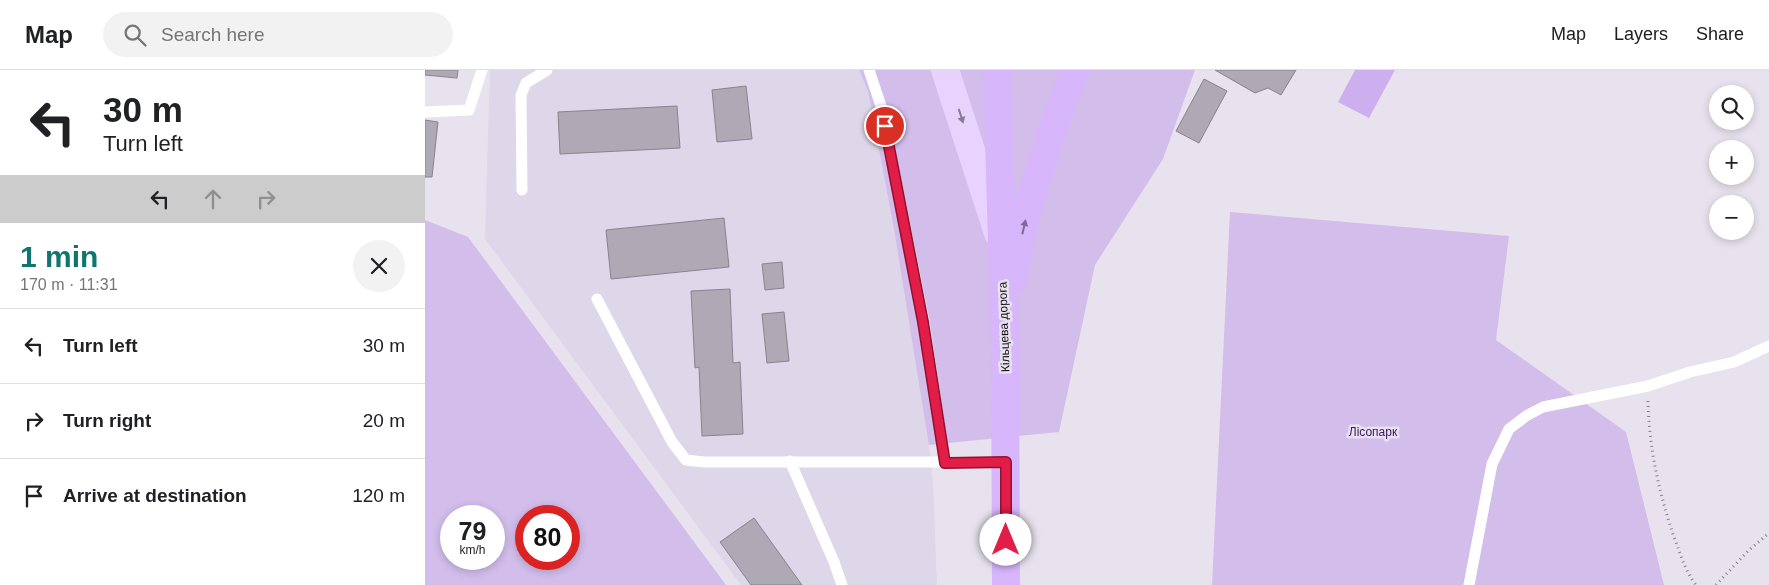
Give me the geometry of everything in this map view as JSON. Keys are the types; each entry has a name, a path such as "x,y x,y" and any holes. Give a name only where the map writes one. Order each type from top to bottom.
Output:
{"highway":[{"name":"Кільцева дорога","path":"997,70 1005,344 1006,584"},
{"path":"1005,344 1016,262 1032,193 1063,97 1076,70"}],"main road":[{"path":"945,70 1001,242"}],"lane":[{"path":"425,112 469,110 482,70"},
{"path":"522,190 521,95 526,83 547,70"},
{"path":"869,70 881,106 920,302 945,463"},
{"path":"597,299 672,442 686,460 703,462 1006,462"},
{"path":"1469,585 1491,464 1509,429 1526,416 1543,407 1648,386 1691,372 1734,362 1769,346"},
{"path":"790,461 842,585"}],"path":[{"path":"1648,386 1649,429 1662,500 1687,573 1696,585"},
{"path":"1716,585 1747,551 1769,533"}],"shaded area":[{"path":"490,70 859,70 868,91 923,385 933,483 937,585 741,585 485,239"},
{"path":"1355,70 1395,70 1369,118 1338,102"}],"green space":[{"path":"859,70 1195,70 1163,159 1095,265 1059,432 929,445 895,235 868,91"},
{"name":"Лісопарк","path":"1230,212 1509,236 1496,340 1626,432 1664,585 1212,585"},
{"path":"425,220 468,237 726,585 425,585"}],"building":[{"path":"425,70 458,70 457,78 425,75"},
{"path":"1215,70 1296,70 1281,95 1268,88 1255,93"},
{"path":"1204,79 1227,91 1199,143 1176,131"},
{"path":"746,86 752,139 717,142 712,90"},
{"path":"677,106 680,148 560,154 558,112"},
{"path":"425,120 438,122 432,177 425,177"},
{"path":"724,218 729,267 611,279 606,230"},
{"path":"782,262 784,288 765,290 762,264"},
{"path":"730,289 733,363 740,362 743,434 702,436 699,367 695,368 691,291"},
{"path":"784,312 789,361 767,363 762,314"},
{"path":"754,518 802,585 751,585 720,542"}],"route":[{"path":"885,126 923,322 945,463 1006,462 1006,540"}]}
